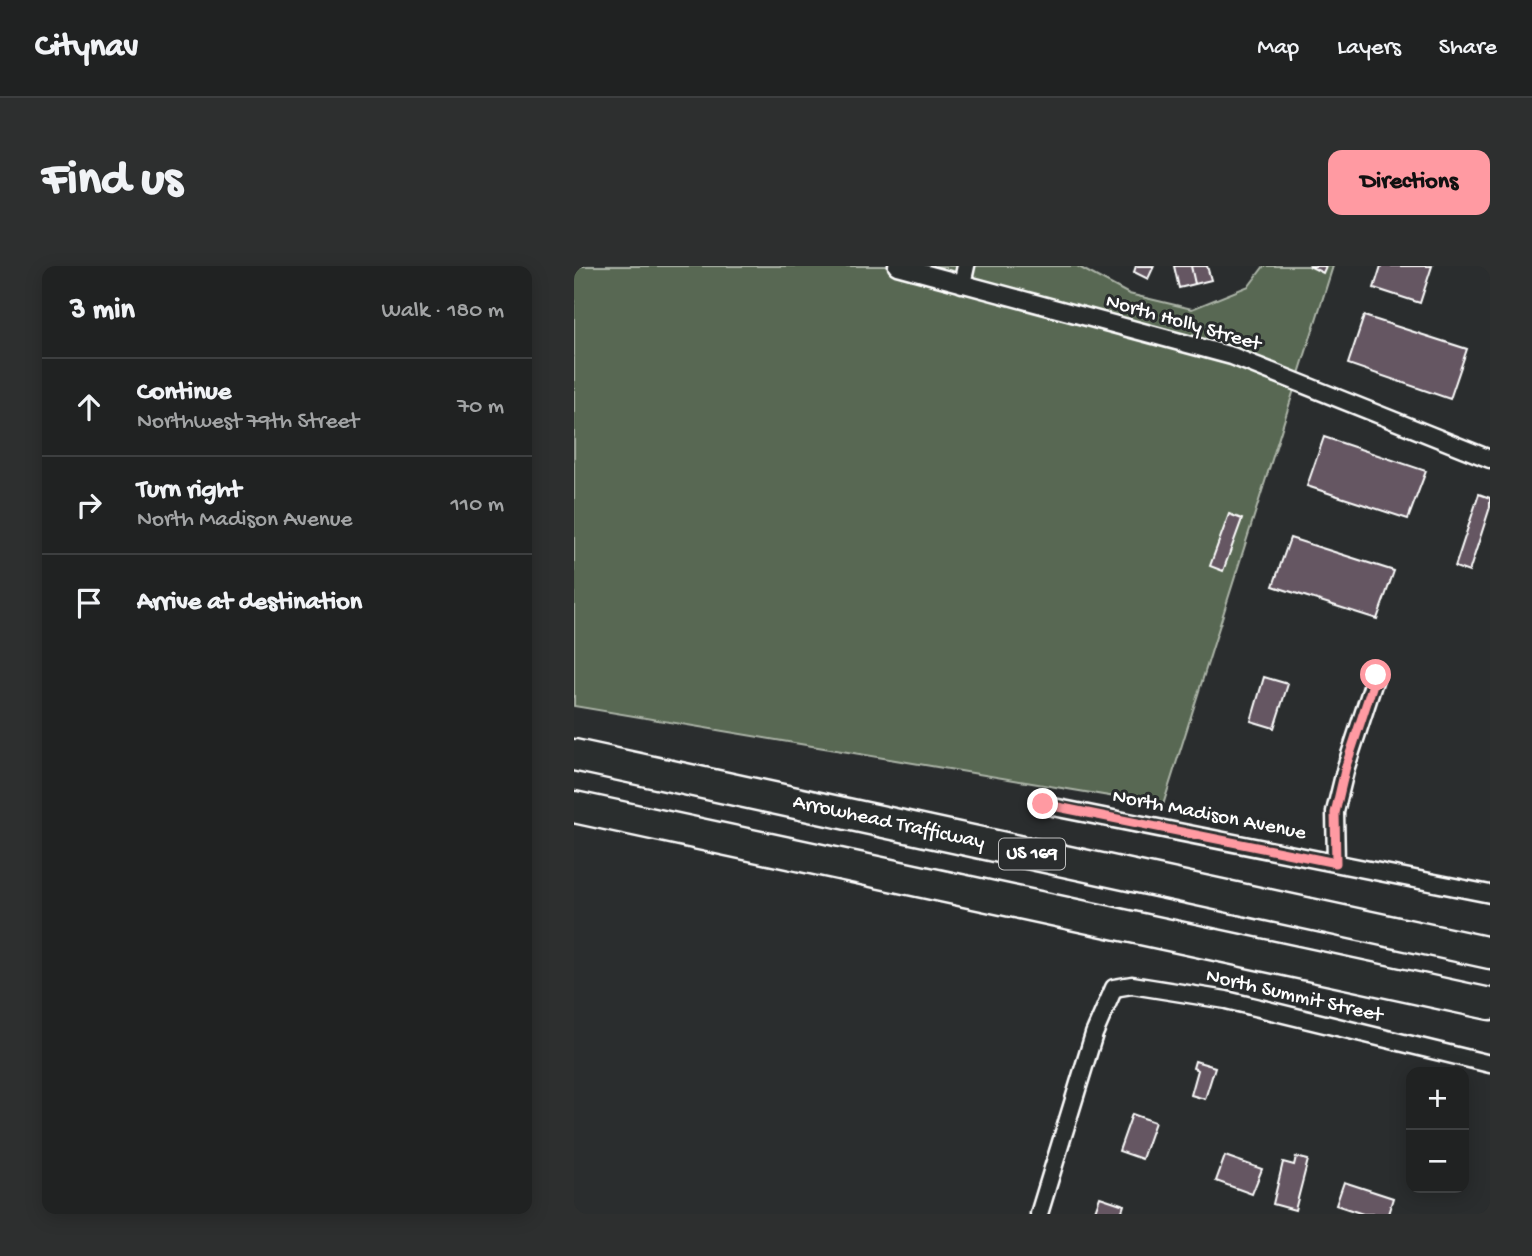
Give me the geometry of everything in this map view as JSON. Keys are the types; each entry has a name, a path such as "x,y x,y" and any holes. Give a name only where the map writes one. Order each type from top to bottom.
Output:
{"highway":[{"name":"Arrowhead Trafficway","path":"574,755 1490,953"},
{"name":"US 169","path":"574,807 1490,1004"}],"street":[{"name":"North Holly Street","path":"897,266 1232,356 1490,459"},
{"path":"962,284 966,266"},
{"path":"1336,863 1335,813 1346,766 1376,675"},
{"name":"North Madison Avenue","path":"1043,804 1490,894"},
{"name":"North Summit Street","path":"1039,1214 1102,1012 1114,988 1132,985 1226,1000 1490,1064"}],"green space":[{"path":"574,266 1077,266 1129,294 1192,309 1249,286 1264,266 1333,266 1163,805 574,706"}],"building":[{"path":"1136,266 1154,266 1148,279 1134,272"},
{"path":"1174,266 1191,266 1195,284 1179,288"},
{"path":"1191,266 1207,266 1211,280 1195,284"},
{"path":"1309,266 1326,266 1323,273"},
{"path":"1381,266 1432,266 1420,303 1374,288"},
{"path":"1364,316 1467,349 1450,399 1348,364"},
{"path":"1324,437 1426,471 1408,519 1307,486"},
{"path":"1479,494 1490,498 1490,507 1469,572 1455,567"},
{"path":"1229,514 1242,519 1223,571 1210,566"},
{"path":"1290,538 1394,571 1377,619 1273,586"},
{"path":"1264,677 1288,684 1274,728 1251,721"},
{"path":"1195,1061 1215,1067 1205,1099 1191,1095 1198,1070 1193,1068"},
{"path":"1132,1114 1155,1122 1142,1159 1119,1151"},
{"path":"1225,1156 1262,1169 1252,1194 1216,1181"},
{"path":"1296,1157 1308,1160 1295,1210 1273,1204 1283,1162 1294,1165"},
{"path":"1344,1182 1393,1198 1388,1214 1363,1214 1336,1205"},
{"path":"1100,1197 1124,1205 1121,1214 1094,1214"}],"route":[{"path":"1043,804 1336,863 1335,813 1346,766 1376,675"}]}
